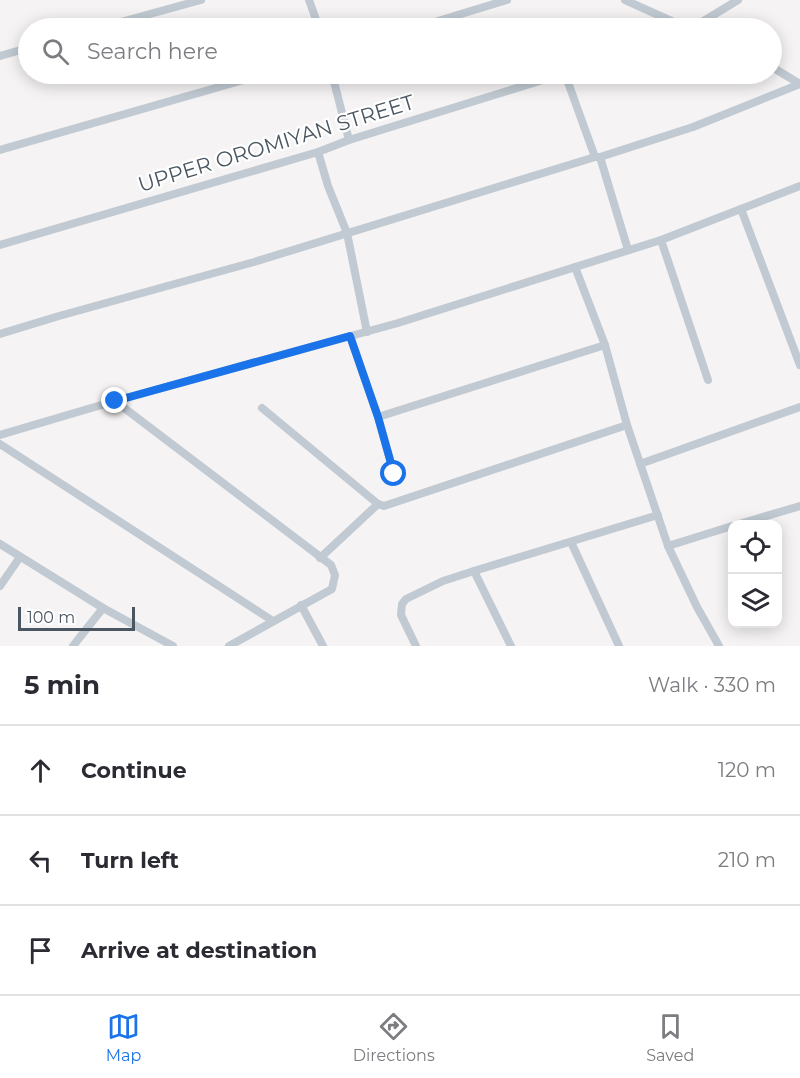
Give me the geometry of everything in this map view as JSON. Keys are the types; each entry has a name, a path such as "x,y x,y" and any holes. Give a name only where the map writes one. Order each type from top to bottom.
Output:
{"street":[{"path":"135,18 201,0"},
{"path":"309,0 315,18"},
{"path":"448,18 507,0"},
{"path":"625,0 666,18"},
{"path":"706,18 738,0"},
{"path":"0,56 18,51"},
{"path":"782,73 800,84"},
{"path":"0,150 229,84"},
{"path":"335,84 349,140"},
{"name":"UPPER OROMIYAN STREET","path":"0,245 318,152 349,140 531,84"},
{"path":"567,84 598,157 628,250"},
{"path":"0,334 59,315 254,262 598,157 693,127 800,84"},
{"path":"318,152 328,186 347,234 367,332"},
{"path":"0,435 367,332 661,240 800,186"},
{"path":"741,209 800,365"},
{"path":"661,240 708,380"},
{"path":"574,267 605,345 627,425 668,546 718,646"},
{"path":"350,336 378,417 394,474"},
{"path":"378,417 605,345"},
{"path":"115,401 331,565 335,575 332,589 229,646"},
{"path":"640,464 800,407"},
{"path":"262,408 378,504 384,506 627,425"},
{"path":"0,444 273,621"},
{"path":"320,558 378,504"},
{"path":"755,520 800,506"},
{"path":"416,646 401,615 402,604 406,599 443,581 658,515"},
{"path":"668,546 728,527"},
{"path":"571,542 619,646"},
{"path":"0,544 103,608 173,646"},
{"path":"0,586 20,557"},
{"path":"474,571 512,646"},
{"path":"301,605 323,646"},
{"path":"73,646 103,608"}],"route":[{"path":"115,401 350,336 378,417 394,474"}]}
